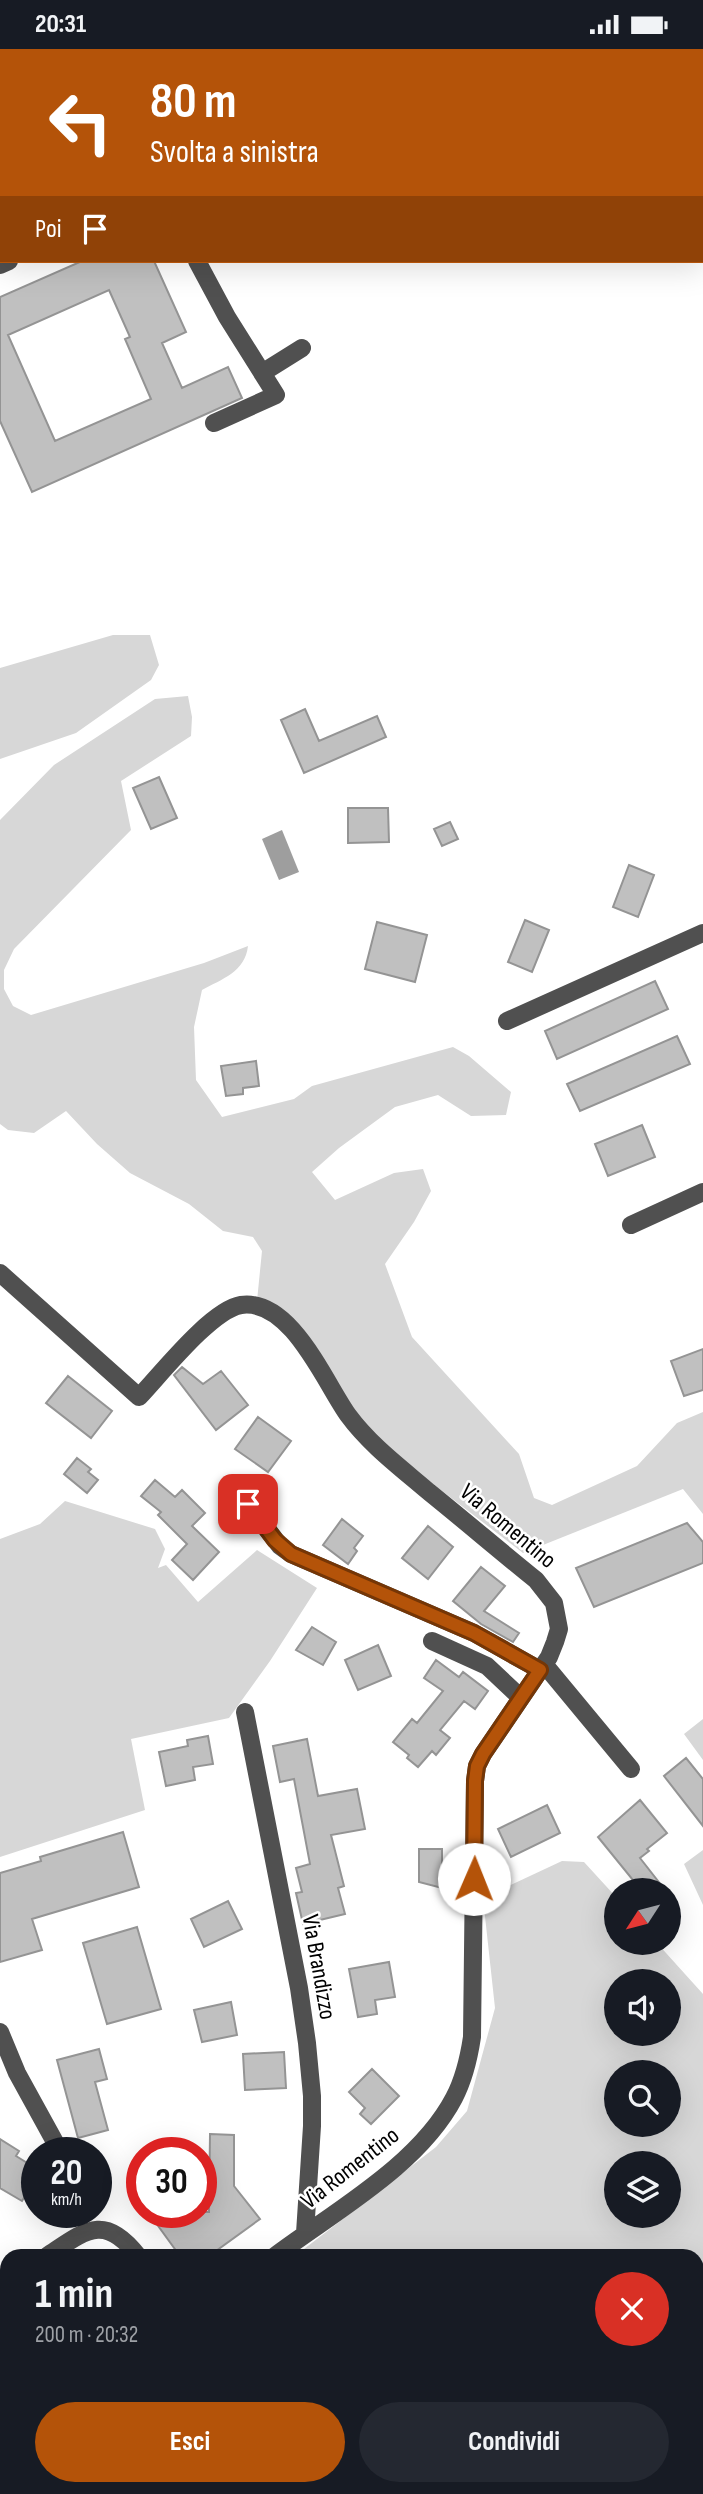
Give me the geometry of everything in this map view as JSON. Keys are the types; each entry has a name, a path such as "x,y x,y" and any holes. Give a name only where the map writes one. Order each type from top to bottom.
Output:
{"street":[{"path":"198,263 227,317 276,395 214,423"},
{"path":"262,373 302,348"},
{"path":"508,1021 703,933"},
{"path":"631,1224 703,1192"},
{"name":"Via Romentino","path":"0,1273 139,1397 199,1333 234,1308 253,1305 277,1316 303,1343 334,1396 372,1443 536,1580 554,1603 559,1629 555,1642 542,1667 483,1754 476,1773 472,2036 470,2054 455,2097 430,2134 415,2150 285,2249"},
{"path":"248,1504 275,1540 291,1554 474,1633 542,1667 631,1769"},
{"path":"432,1641 487,1666 520,1697"},
{"name":"Via Brandizzo","path":"245,1712 297,1977 307,2043 312,2126 305,2234"},
{"path":"0,2032 17,2073 52,2137"},
{"path":"58,2249 87,2230 105,2229 120,2237 131,2249"}],"shaded area":[{"path":"113,635 150,635 159,665 151,680 76,733 0,759 0,668"},
{"path":"188,696 192,717 191,736 121,781 131,830 14,949 4,970 4,989 13,1006 31,1015 204,963 248,946 246,955 237,968 202,990 194,1027 196,1080 222,1117 294,1099 312,1086 453,1047 469,1056 511,1092 506,1115 471,1116 438,1095 395,1107 339,1148 312,1172 335,1200 394,1173 423,1169 431,1191 414,1222 385,1264 412,1337 519,1454 534,1498 552,1505 637,1466 677,1423 703,1412 703,1514 683,1489 523,1553 390,1451 257,1301 262,1251 253,1237 223,1231 189,1204 130,1173 97,1144 66,1111 34,1133 8,1130 0,1124 0,820 54,765 155,699"},
{"path":"282,830 299,872 279,880 262,839"},
{"path":"65,1501 155,1529 165,1549 158,1568 166,1565 198,1602 257,1550 317,1588 229,1718 131,1739 145,1810 0,1857 0,1539 40,1524"},
{"path":"703,1719 703,1760 684,1734"},
{"path":"703,1850 703,1905 684,1864"},
{"path":"562,1861 584,1862 604,1884 604,1955 668,1955 680,1969 604,1969 604,2046 681,2046 681,1970 703,1994 703,2249 304,2249 436,2147 467,2111 495,2008 483,1898"}],"building":[{"path":"77,263 155,263 186,332 162,343 182,388 228,367 242,398 32,492 0,421 0,297","holes":["109,290 130,337 125,339 151,399 55,441 8,335"]},
{"path":"305,709 319,741 377,716 386,737 304,773 281,720"},
{"path":"159,777 177,818 151,829 133,788"},
{"path":"348,808 388,808 389,842 348,843"},
{"path":"450,822 458,839 442,846 434,829"},
{"path":"629,865 654,875 638,917 613,907"},
{"path":"525,920 549,930 532,972 508,962"},
{"path":"377,922 427,935 415,982 365,969"},
{"path":"655,981 668,1009 557,1059 545,1031"},
{"path":"677,1036 690,1064 580,1111 567,1084"},
{"path":"256,1061 259,1086 243,1088 243,1094 226,1096 221,1066"},
{"path":"642,1125 655,1157 608,1176 595,1144"},
{"path":"703,1349 703,1390 684,1396 671,1361"},
{"path":"182,1367 203,1384 221,1371 248,1405 216,1430 174,1375"},
{"path":"68,1376 112,1411 91,1438 46,1403"},
{"path":"258,1417 291,1441 268,1472 235,1449"},
{"path":"77,1458 91,1469 88,1472 98,1480 87,1493 64,1474"},
{"path":"155,1480 175,1497 182,1490 205,1513 192,1526 219,1552 193,1580 172,1560 187,1544 158,1515 161,1512 141,1496"},
{"path":"342,1519 363,1536 354,1548 357,1551 348,1564 323,1545"},
{"path":"687,1523 703,1542 703,1563 594,1607 576,1568"},
{"path":"428,1526 453,1547 428,1579 402,1558"},
{"path":"481,1567 505,1586 484,1611 519,1633 513,1642 481,1624 453,1601"},
{"path":"312,1627 336,1642 323,1665 296,1650"},
{"path":"378,1645 391,1676 358,1690 345,1660"},
{"path":"436,1660 459,1677 463,1672 488,1691 475,1709 464,1701 440,1730 450,1738 436,1755 432,1751 418,1767 407,1758 409,1755 393,1742 412,1719 417,1723 443,1691 424,1678"},
{"path":"208,1736 213,1764 193,1767 195,1780 166,1786 159,1752 188,1746 187,1740"},
{"path":"307,1739 318,1796 357,1789 365,1829 331,1835 344,1886 338,1888 345,1914 303,1924 296,1893 302,1892 296,1868 310,1864 294,1779 280,1782 273,1746"},
{"path":"686,1758 703,1779 703,1826 664,1776"},
{"path":"640,1800 667,1833 640,1858 656,1878 631,1878 598,1837"},
{"path":"547,1805 560,1833 511,1857 498,1829"},
{"path":"123,1832 139,1887 32,1919 42,1950 0,1962 0,1873 41,1861 40,1857"},
{"path":"419,1849 442,1849 442,1888 419,1882"},
{"path":"228,1901 242,1929 204,1947 191,1919"},
{"path":"137,1927 161,2009 107,2024 83,1943"},
{"path":"389,1962 395,1997 375,2000 377,2014 358,2017 349,1969"},
{"path":"231,2002 237,2035 202,2042 194,2010"},
{"path":"99,2049 107,2079 95,2082 108,2130 78,2137 57,2060"},
{"path":"284,2052 286,2088 245,2090 243,2054"},
{"path":"372,2069 399,2096 371,2124 360,2114 365,2108 349,2092"},
{"path":"210,2134 234,2135 234,2186 260,2219 219,2249 175,2249 160,2228 217,2228 217,2137 210,2137"},
{"path":"0,2139 19,2151 16,2156 21,2159 21,2200 0,2188"}],"route":[{"path":"248,1504 285,1551 474,1633 540,1670 477,1766 474,1879"}]}
